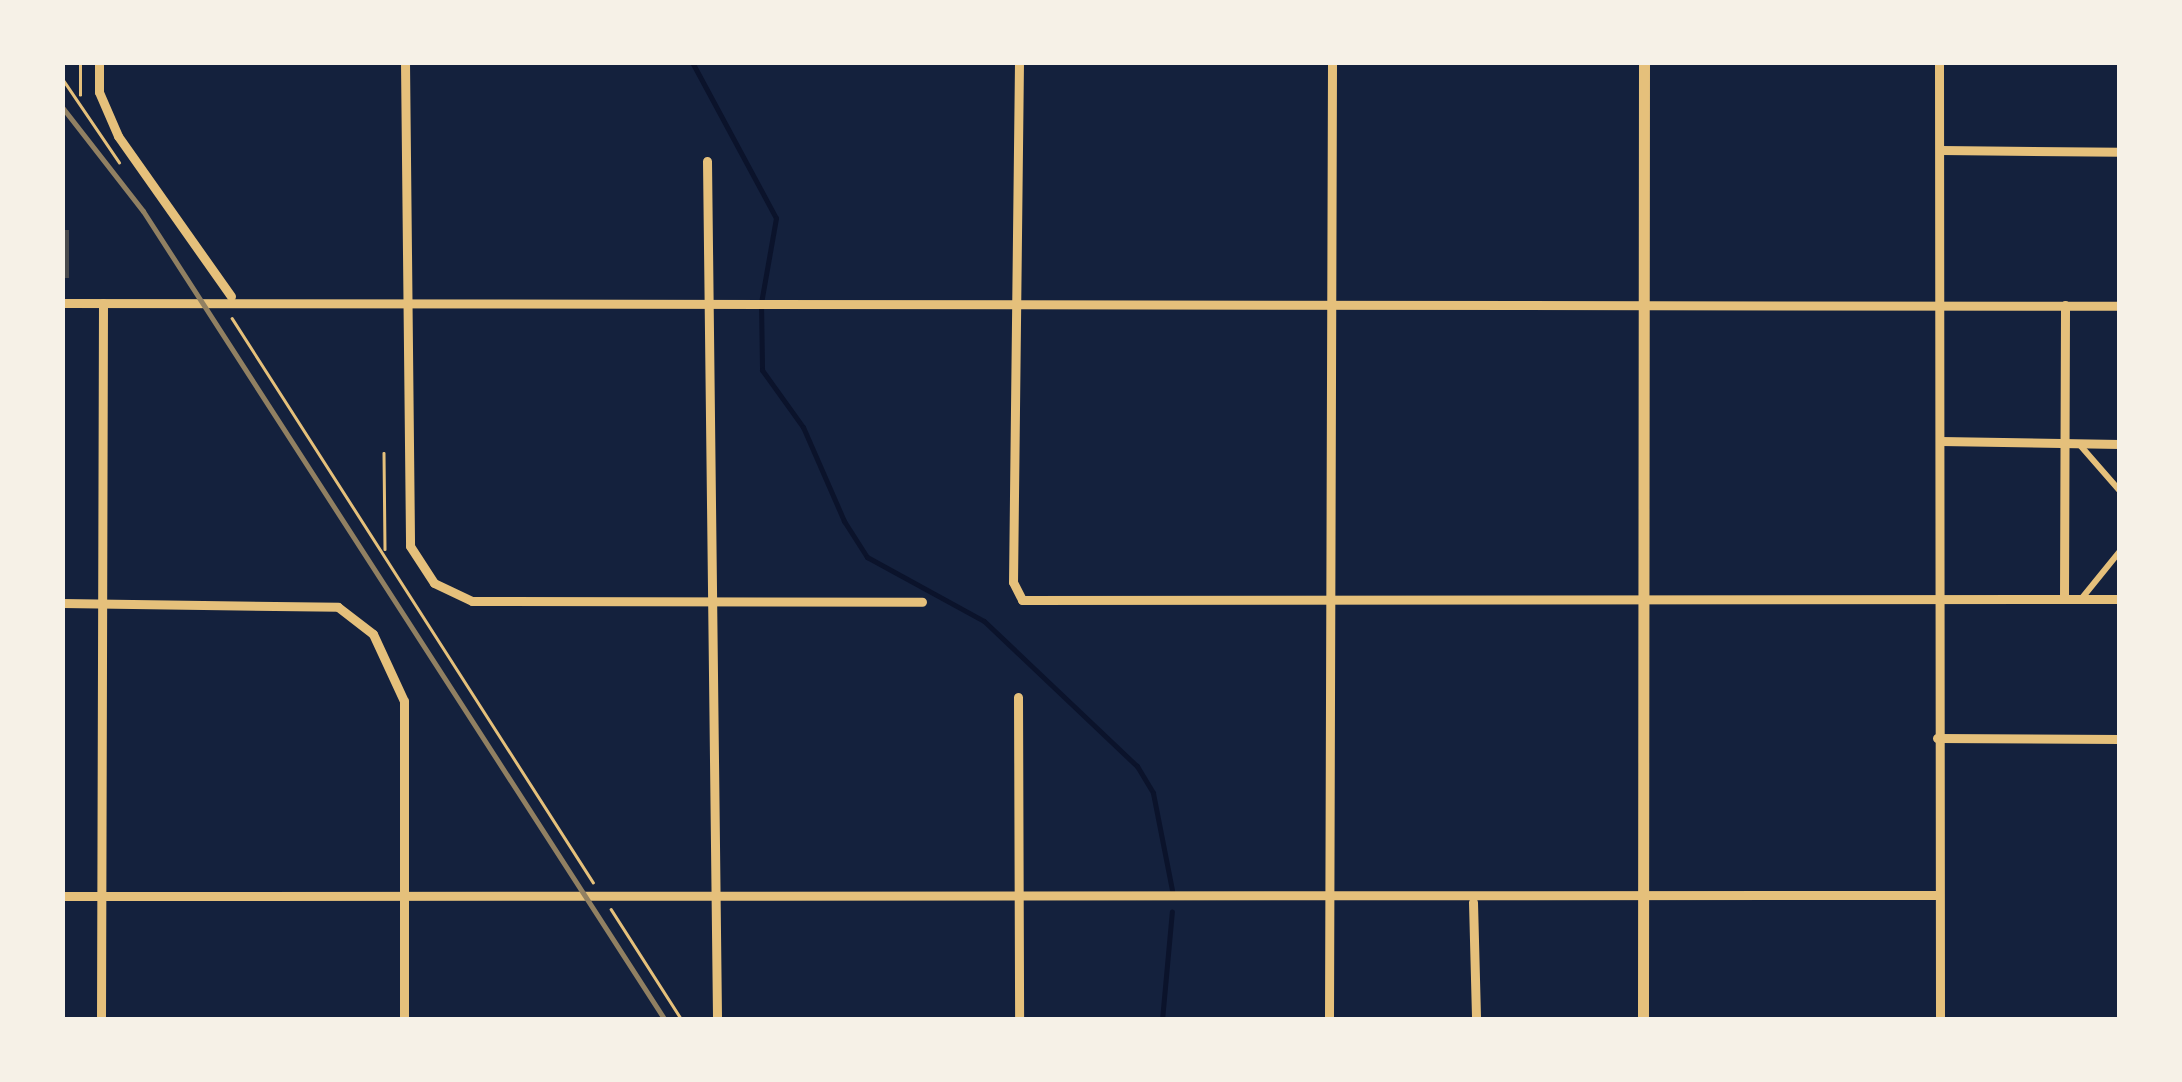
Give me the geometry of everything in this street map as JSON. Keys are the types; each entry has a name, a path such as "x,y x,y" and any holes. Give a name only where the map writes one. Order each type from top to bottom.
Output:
{"main road":[{"path":"1643,1020 1644,62"}],"street":[{"path":"99,62 112,126 232,296"},
{"path":"405,62 410,546 434,583 472,601 922,602"},
{"path":"1019,62 1013,582 1022,600 1330,605 2120,599"},
{"path":"1329,1020 1332,62"},
{"path":"1940,62 1940,1020"},
{"path":"1940,150 2120,152"},
{"path":"707,161 717,1020"},
{"path":"62,303 232,296 405,304 1019,298 1943,300 2120,306"},
{"path":"101,1020 103,303"},
{"path":"2064,598 2065,305"},
{"path":"1942,441 2120,444"},
{"path":"2079,444 2120,490"},
{"path":"2082,598 2120,551"},
{"path":"62,603 338,607 373,634 404,700 404,1020"},
{"path":"1018,697 1019,1020"},
{"path":"1937,738 2120,738"},
{"path":"62,896 1330,898 1473,902 1937,895"},
{"path":"1473,902 1476,1020"}],"path":[{"path":"80,62 80,96"},
{"path":"62,78 80,96 122,167"},
{"path":"219,297 386,551 682,1020"},
{"path":"384,453 386,551"}],"building":[{"path":"62,230 69,230 69,278 62,278"}],"waterway":[{"path":"692,62 776,218 761,303 762,370 803,427 844,521 867,557 984,621 1137,766 1153,793 1172,890"},
{"path":"1162,1020 1172,911"}],"railway":[{"path":"62,107 143,211 665,1020"}]}
